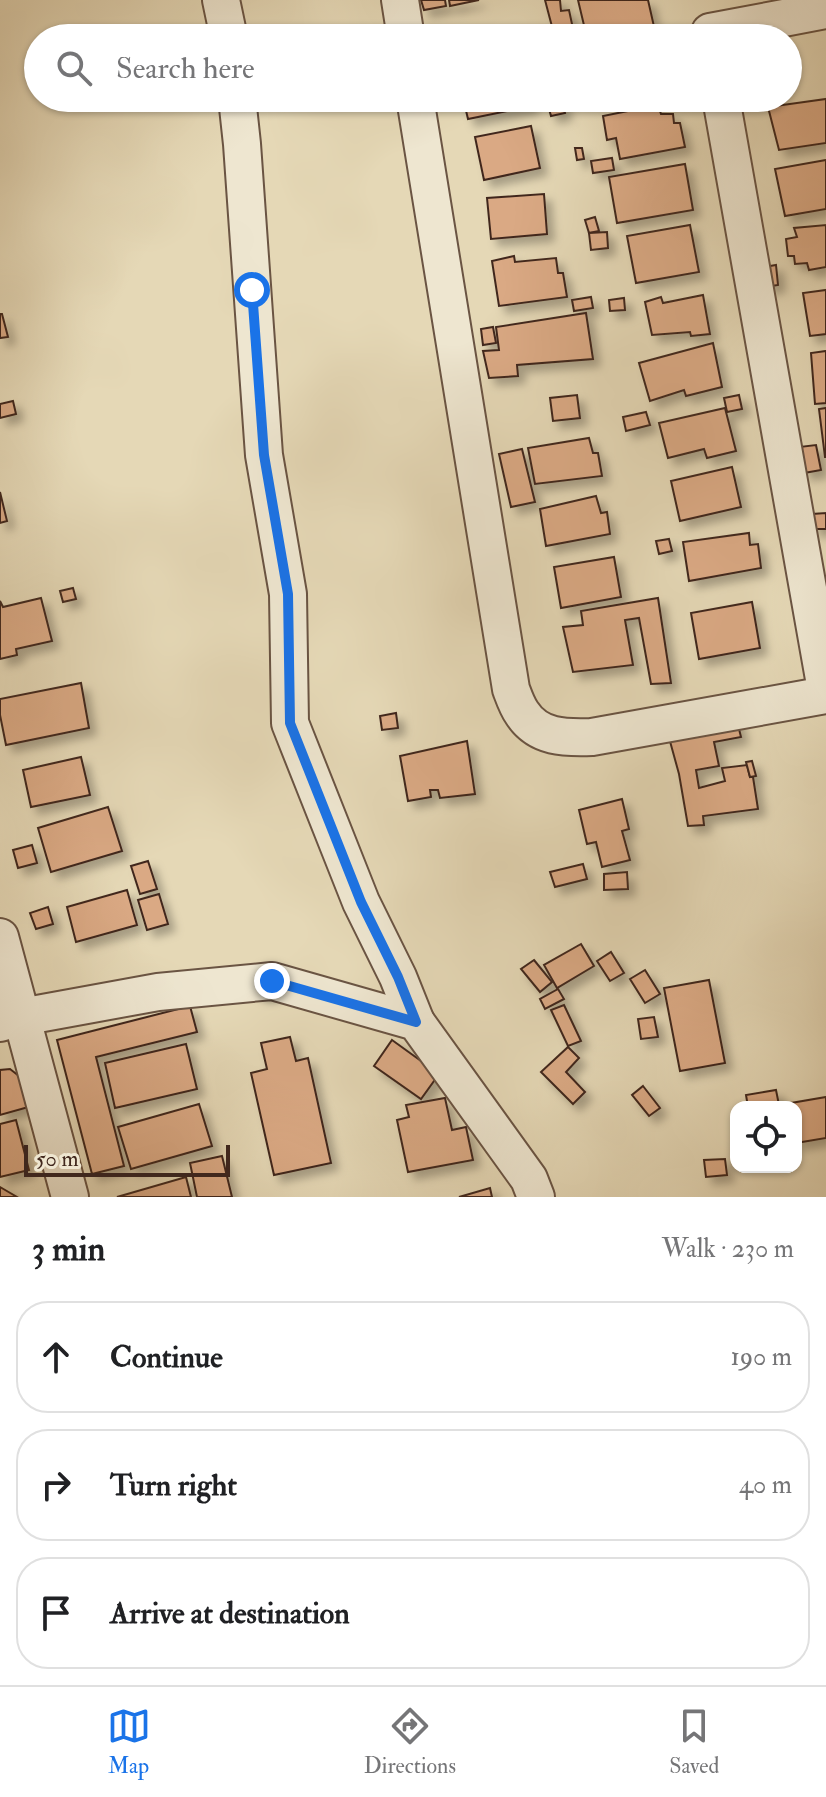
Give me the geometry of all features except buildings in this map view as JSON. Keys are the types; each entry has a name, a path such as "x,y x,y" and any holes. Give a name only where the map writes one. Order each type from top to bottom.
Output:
{"street":[{"path":"221,0 226,24"},
{"path":"400,0 404,24"},
{"path":"708,23 826,10"},
{"path":"239,112 264,455 288,594 290,723 361,902 416,1022 529,1179 536,1197"},
{"path":"417,112 511,689 522,714 540,731 562,738 592,737 826,693 723,112"},
{"path":"0,937 10,1020 70,1197"},
{"path":"10,1020 158,992 272,981 416,1022"}],"route":[{"path":"252,290 264,455 288,594 290,723 361,902 416,1022 272,981"}]}
